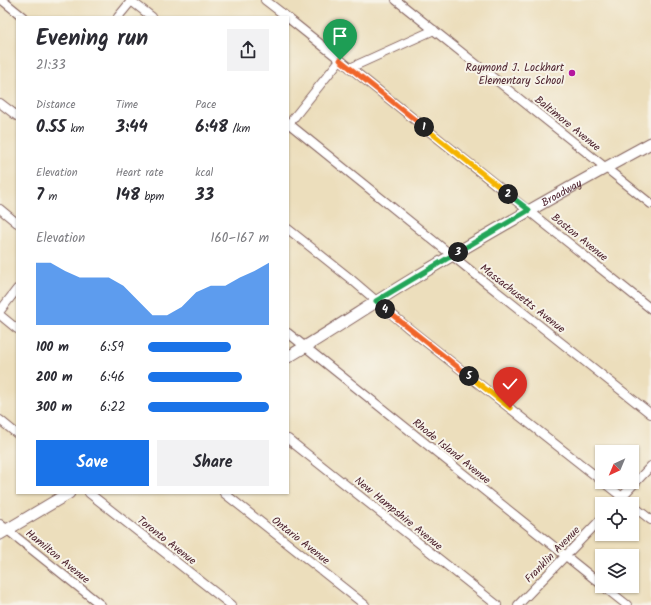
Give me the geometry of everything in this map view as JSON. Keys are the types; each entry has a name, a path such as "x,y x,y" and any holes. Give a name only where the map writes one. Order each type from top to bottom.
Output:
{"main road":[{"name":"Broadway","path":"289,356 452,255 529,210 651,143"},
{"path":"2,529 67,494"}],"street":[{"path":"2,0 22,16"},
{"path":"119,16 131,0 151,16"},
{"name":"Boston Avenue","path":"265,0 285,16"},
{"name":"Baltimore Avenue","path":"396,0 651,204"},
{"name":"Boston Avenue","path":"289,20 651,309"},
{"path":"350,68 434,30"},
{"path":"289,123 340,60"},
{"path":"0,103 16,115"},
{"name":"Massachusetts Avenue","path":"289,125 651,414"},
{"path":"0,209 16,222"},
{"path":"289,230 352,280 407,327 595,475"},
{"path":"0,310 16,291"},
{"path":"0,315 16,328"},
{"name":"Rhode Island Avenue","path":"289,335 595,580"},
{"path":"0,420 16,433"},
{"name":"New Hampshire Avenue","path":"289,440 497,605"},
{"path":"612,489 622,497 651,466"},
{"name":"Toronto Avenue","path":"90,494 231,605"},
{"name":"Ontario Avenue","path":"225,494 365,605"},
{"path":"639,510 651,520"},
{"name":"Franklin Avenue","path":"518,605 595,525"},
{"name":"Hamilton Avenue","path":"2,529 101,605"},
{"name":"Rhode Island Avenue","path":"611,593 627,605"}],"place":[{"name":"Raymond J. Lockhart Elementary School","path":"572,73"}],"route":[{"path":"340,60 529,210 376,301 510,408"}]}
